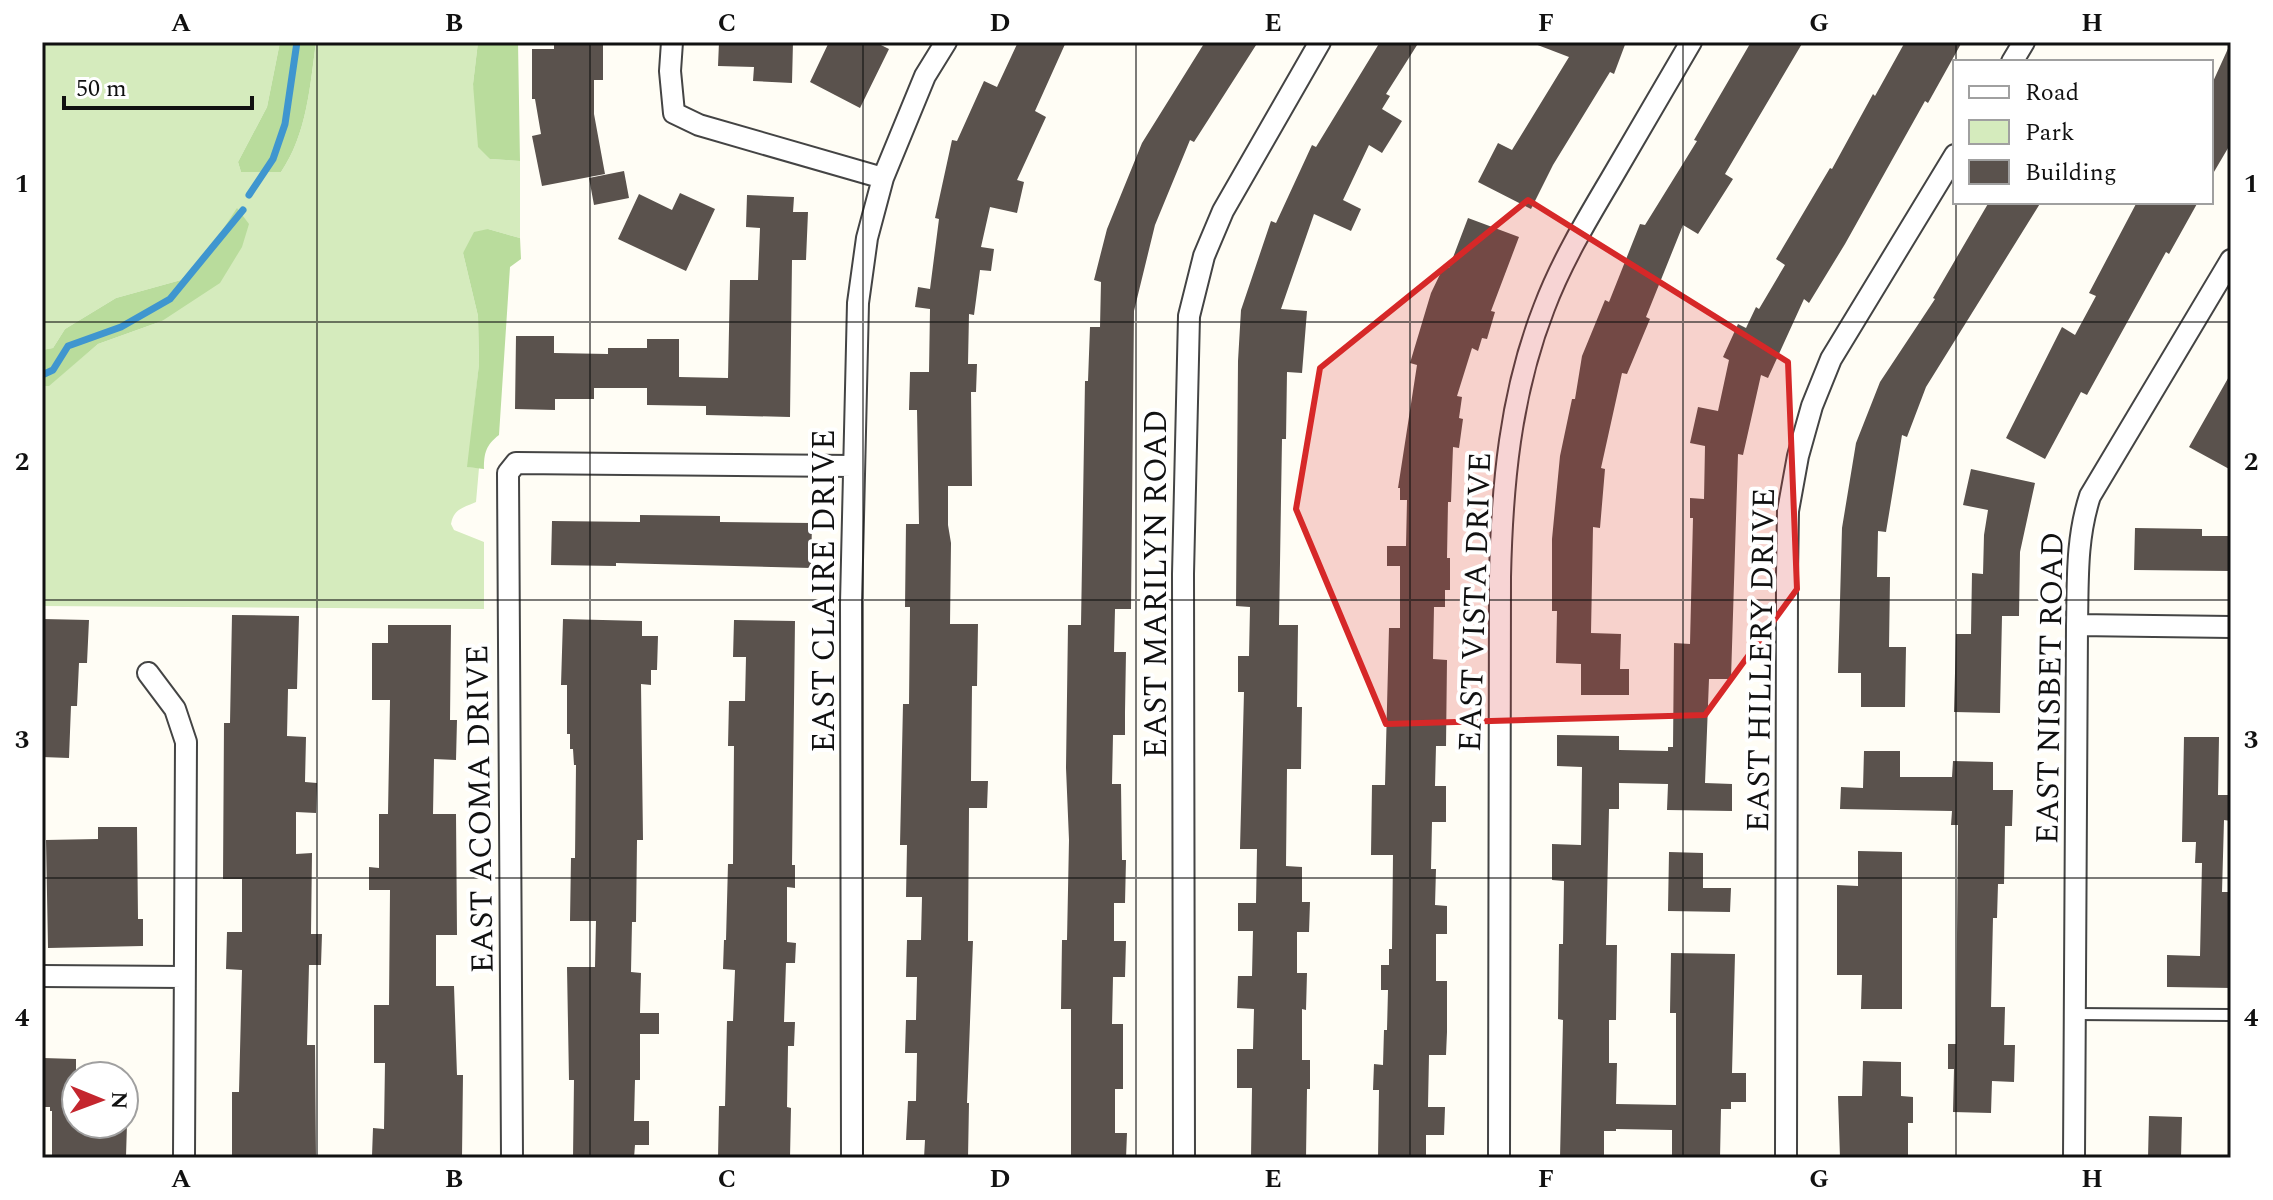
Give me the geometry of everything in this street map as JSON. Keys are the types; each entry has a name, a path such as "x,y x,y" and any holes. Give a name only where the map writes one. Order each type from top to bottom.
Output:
{"street":[{"path":"672,42 670,71 674,113 699,125 883,178"},
{"name":"EAST CLAIRE DRIVE","path":"852,1158 851,603 858,303 867,238 883,178 920,87 946,42"},
{"name":"EAST MARILYN ROAD","path":"1184,1158 1183,574 1189,316 1204,256 1223,211 1320,42"},
{"name":"EAST VISTA DRIVE","path":"1499,1158 1501,505 1510,431 1525,364 1568,252 1691,42"},
{"path":"2013,60 2024,42"},
{"name":"EAST HILLERY DRIVE","path":"1786,1158 1788,511 1812,406 1831,359 1953,158"},
{"name":"EAST NISBET ROAD","path":"2074,1158 2077,625 2082,521 2090,496 2231,260"},
{"name":"EAST ACOMA DRIVE","path":"512,1158 508,473 516,463 853,466"},
{"path":"2077,625 2231,627"},
{"path":"148,673 175,709 186,742 184,1158"},
{"path":"42,976 184,977"}],"lane":[{"path":"2075,1014 2231,1015"}],"highlighted area":[{"path":"1528,200 1788,362 1797,589 1705,715 1386,724 1296,509 1320,368"}],"green space":[{"path":"42,42 280,42 267,107 238,162 241,172 281,172 302,126 316,42 478,42 473,84 490,159 520,161 520,238 488,229 463,253 478,316 479,364 468,467 479,468 476,502 457,512 451,524 454,530 484,542 484,609 42,606 42,386 49,385 98,344 162,321 237,209 214,243 181,280 116,298 65,329 53,348 42,350"},
{"path":"280,42 316,42 302,126 281,172 241,172 238,162 267,107"},
{"path":"478,42 518,42 520,161 490,159 478,147 473,84"},
{"path":"237,208 249,224 242,247 220,283 162,321 98,344 49,386 42,386 42,350 53,348 65,329 116,298 181,280 214,243"},
{"path":"488,229 520,238 521,259 510,267 499,435 487,450 484,469 467,467 479,364 478,316 463,253 474,232"}],"building":[{"path":"554,42 603,42 603,80 594,80 594,114 605,174 542,186 532,136 541,134 535,99 532,99 532,49 554,49"},
{"path":"719,42 793,42 792,83 753,81 754,67 718,66"},
{"path":"829,42 875,42 889,49 860,108 810,82"},
{"path":"1018,42 1066,42 1035,111 1046,117 1017,180 1024,182 1017,213 990,207 981,247 994,249 991,271 980,270 974,315 969,314 968,364 977,364 976,392 971,392 972,486 948,486 950,624 978,624 977,686 972,686 971,781 988,781 987,808 969,808 968,941 973,941 968,1158 924,1158 925,1140 906,1140 908,1101 916,1101 917,1053 905,1053 906,1020 916,1020 917,977 906,977 907,940 921,940 922,897 906,897 907,845 900,845 903,704 909,704 910,607 905,607 906,524 919,524 917,410 909,410 910,372 929,372 930,309 915,307 918,287 930,289 939,219 935,218 952,140 957,141 984,81 997,87"},
{"path":"1205,42 1258,42 1194,142 1190,140 1155,225 1134,311 1131,609 1115,609 1114,652 1126,652 1125,735 1113,735 1112,784 1121,784 1122,860 1126,860 1125,903 1114,903 1114,941 1126,941 1125,977 1113,977 1112,1024 1123,1024 1123,1089 1115,1089 1115,1133 1127,1133 1126,1158 1071,1158 1071,1009 1061,1009 1062,940 1067,940 1069,840 1066,768 1068,625 1081,625 1085,381 1088,381 1090,327 1100,327 1101,282 1094,280 1107,229 1142,143"},
{"path":"1380,42 1419,42 1386,94 1390,96 1382,109 1402,121 1382,153 1369,145 1343,200 1361,209 1351,231 1314,214 1281,309 1307,311 1302,373 1287,372 1286,439 1282,439 1279,625 1298,625 1297,707 1302,707 1301,769 1287,769 1286,866 1302,867 1302,902 1310,902 1309,932 1297,932 1297,973 1307,973 1306,1010 1302,1009 1302,1060 1310,1060 1310,1089 1307,1089 1306,1158 1251,1158 1252,1088 1237,1088 1237,1049 1253,1049 1254,1009 1237,1008 1238,976 1252,976 1253,931 1238,931 1238,903 1256,903 1257,849 1240,849 1244,692 1238,692 1238,656 1249,656 1250,607 1236,606 1241,310 1271,221 1276,223 1312,145 1316,147"},
{"path":"1535,42 1626,42 1614,74 1610,72 1553,165 1531,209 1478,182 1498,143 1512,150 1569,57"},
{"path":"1751,42 1803,42 1725,174 1733,179 1698,234 1683,225 1646,317 1650,319 1627,374 1622,373 1601,468 1605,469 1600,528 1593,527 1591,633 1621,634 1620,669 1629,669 1629,695 1581,695 1581,664 1556,663 1557,611 1552,611 1552,539 1560,456 1572,399 1575,399 1582,356 1605,300 1609,302 1640,224 1645,225 1697,141 1694,140"},
{"path":"1905,42 1962,42 1809,303 1804,299 1768,378 1761,375 1743,455 1738,454 1731,679 1709,679 1705,783 1732,784 1732,811 1667,810 1668,784 1619,783 1619,809 1609,809 1606,945 1617,945 1616,1020 1609,1020 1609,1063 1617,1063 1616,1104 1676,1105 1676,1013 1670,1013 1671,953 1735,954 1732,1073 1746,1073 1746,1102 1731,1102 1731,1109 1721,1109 1720,1158 1672,1158 1672,1130 1616,1129 1604,1131 1604,1158 1560,1158 1563,1020 1558,1019 1559,944 1563,944 1564,881 1552,880 1552,844 1581,845 1582,767 1557,766 1557,735 1619,736 1619,750 1668,751 1668,747 1673,747 1674,643 1690,644 1693,518 1690,518 1690,498 1704,499 1705,446 1690,443 1698,407 1718,411 1729,360 1723,357 1738,324 1746,328 1756,307 1759,309 1785,265 1776,259"},
{"path":"2231,42 2231,143 2213,174 2213,82"},
{"path":"624,171 629,198 594,205 589,178"},
{"path":"680,193 715,209 686,271 618,239 639,194 672,210"},
{"path":"747,195 794,197 793,212 808,212 806,260 792,260 790,417 706,415 706,406 647,405 647,388 594,388 594,399 555,399 555,410 515,409 516,336 554,336 554,353 608,354 608,348 647,348 647,339 679,339 679,377 728,378 730,280 758,280 760,228 746,227"},
{"path":"1988,204 2040,204 1926,387 1907,437 1902,435 1886,532 1878,531 1877,577 1890,577 1889,647 1906,647 1905,707 1861,707 1861,673 1838,673 1842,528 1856,443 1880,382"},
{"path":"2136,204 2197,204 2169,254 2166,252 2087,395 2081,392 2045,459 2006,438 2062,327 2075,335 2096,296 2089,293"},
{"path":"1468,218 1519,237 1491,311 1495,312 1487,339 1482,338 1478,351 1472,348 1457,396 1462,397 1459,418 1463,419 1459,448 1453,447 1451,502 1448,502 1450,590 1445,590 1445,607 1434,607 1433,659 1447,660 1446,746 1436,746 1435,786 1446,786 1446,822 1432,822 1431,869 1436,869 1435,905 1447,906 1447,934 1436,934 1436,981 1447,981 1447,1032 1446,1055 1429,1055 1428,1107 1445,1107 1444,1135 1426,1135 1426,1158 1378,1158 1379,1090 1373,1090 1374,1064 1383,1065 1384,1030 1387,1030 1388,990 1381,990 1381,965 1389,965 1389,949 1392,949 1393,855 1371,855 1372,785 1385,785 1389,628 1400,628 1400,566 1387,566 1387,546 1406,546 1407,500 1400,500 1398,488 1417,365 1410,363 1431,293 1444,266 1449,268"},
{"path":"2231,373 2231,470 2189,447"},
{"path":"1971,469 2035,483 2020,552 2019,616 2002,616 2000,713 1954,712 1956,634 1971,634 1972,573 1983,574 1988,510 1963,505"},
{"path":"640,515 720,516 720,522 812,523 811,568 616,563 616,566 551,565 552,521 640,522"},
{"path":"2135,528 2202,529 2202,536 2231,536 2231,571 2134,570"},
{"path":"232,615 299,616 297,689 288,689 287,736 306,737 305,782 317,783 316,813 296,812 296,854 312,853 311,934 322,934 321,965 309,965 307,1045 315,1045 316,1158 232,1158 232,1092 239,1092 242,970 226,969 227,932 242,932 242,879 223,879 224,723 230,723"},
{"path":"42,619 89,620 87,663 79,663 77,706 71,706 69,758 42,757"},
{"path":"563,619 642,621 642,636 658,636 657,670 651,670 651,685 641,684 643,840 637,840 636,922 632,922 631,972 641,973 640,1013 659,1013 659,1034 640,1034 640,1080 635,1080 634,1121 649,1121 649,1145 635,1145 634,1158 573,1158 574,1080 569,1080 567,967 595,967 596,921 570,921 571,858 575,858 576,765 573,749 570,749 570,734 567,734 567,685 561,685"},
{"path":"734,620 795,621 792,865 795,865 795,888 787,887 787,942 796,943 795,963 786,963 784,1022 795,1022 794,1046 788,1046 790,1158 718,1158 719,1106 725,1106 727,1021 733,1021 735,970 723,969 728,864 733,864 734,746 728,746 729,701 745,701 746,657 733,657"},
{"path":"388,625 451,625 450,720 457,720 456,760 434,759 433,814 456,814 457,935 436,935 436,986 454,986 457,1075 463,1075 462,1157 372,1156 373,1128 384,1129 385,1063 374,1063 374,1005 389,1005 390,890 369,890 369,867 379,868 379,814 388,814 390,700 372,700 372,643 388,643"},
{"path":"2184,737 2219,737 2218,795 2231,795 2231,821 2224,820 2222,892 2231,892 2231,988 2167,987 2167,955 2200,956 2202,863 2195,863 2196,842 2182,842"},
{"path":"1864,751 1900,751 1900,777 1952,777 1953,761 1993,762 1993,790 2013,790 2012,826 2005,826 2004,884 1998,884 1997,918 1993,918 1991,1007 2005,1007 2004,1045 2015,1045 2014,1082 1992,1081 1991,1113 1953,1112 1954,1069 1948,1069 1948,1044 1956,1044 1958,825 1951,825 1952,811 1840,809 1841,787 1863,788"},
{"path":"98,827 137,827 138,919 143,919 143,946 48,948 46,840 98,839"},
{"path":"1858,851 1902,852 1902,1009 1861,1009 1862,975 1837,975 1837,885 1858,886"},
{"path":"1669,852 1703,853 1703,888 1731,888 1730,912 1668,911"},
{"path":"43,1058 76,1059 60,1060 60,1140 126,1140 126,1156 52,1155 52,1111 50,1107 42,1107"},
{"path":"1863,1061 1901,1062 1901,1096 1913,1097 1913,1123 1908,1123 1908,1158 1840,1158 1838,1096 1862,1096"},
{"path":"2149,1116 2182,1117 2181,1158 2148,1158"}],"waterway":[{"path":"249,195 273,159 285,124 297,42"},
{"path":"42,375 53,370 68,346 121,327 170,299 243,210"}]}
